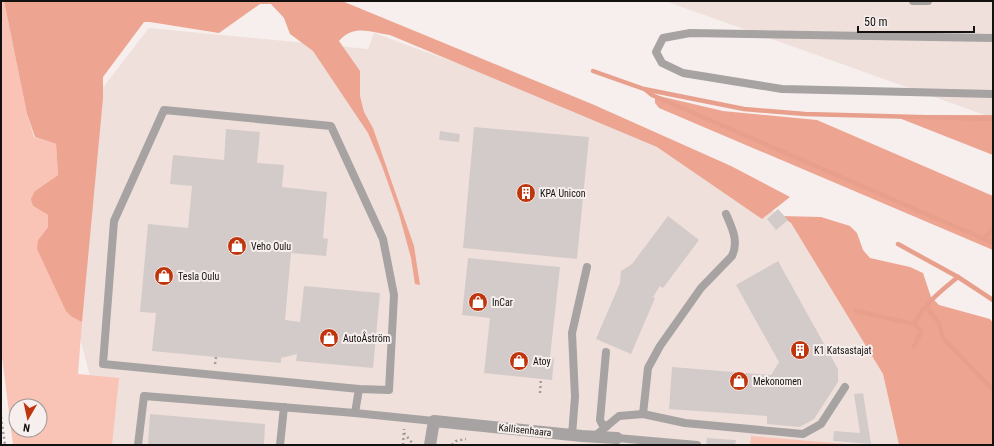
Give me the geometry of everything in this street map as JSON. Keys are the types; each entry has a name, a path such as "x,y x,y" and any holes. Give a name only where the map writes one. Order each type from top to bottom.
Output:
{"street":[{"name":"Kallisenhaara","path":"434,421 625,440"},
{"path":"430,445 434,421"}],"lane":[{"path":"913,1 928,1"},
{"path":"993,38 690,33 663,38 656,52 662,63 683,73 782,89 993,94"},
{"path":"164,110 331,126 383,239 394,294 390,390 359,389 103,364 114,221 164,110"},
{"path":"643,414 648,368 660,346 701,288 732,256 735,250 734,234 726,214"},
{"path":"572,435 575,397 572,333 587,267"},
{"path":"606,352 600,420 602,424 607,426"},
{"path":"595,436 619,416 643,414 685,423 803,434 821,424 845,387"},
{"path":"355,413 359,389"},
{"path":"138,445 144,396 434,421"},
{"path":"280,445 284,407"},
{"path":"625,440 697,445"}],"path":[{"path":"540,393 541,378"},
{"path":"1,417 5,445"},
{"path":"402,445 405,418"},
{"path":"404,433 414,445"}],"shaded area":[{"path":"1,1 4,1 27,114 34,137 56,144 58,175 35,191 33,206 48,215 48,227 38,240 72,317 82,322 78,374 119,378 112,445 13,445 12,438 48,438 48,398 8,398 8,405 1,349"},
{"path":"4,1 342,1 592,104 731,166 790,197 762,219 657,147 390,35 363,30 350,32 339,41 360,71 360,96 364,112 373,128 414,246 420,285 415,284 411,258 399,214 382,166 368,133 313,51 290,34 284,18 271,4 260,4 219,33 144,22 103,77 103,98 82,322 72,317 66,311 37,249 38,240 48,227 48,215 33,206 31,199 35,191 58,175 56,144 35,137 27,114"},
{"path":"665,1 993,1 993,118"},
{"path":"149,28 368,49 374,33 670,140 791,223 883,374 899,445 107,445 76,321 97,95"},
{"path":"659,96 723,111 817,120 993,196 993,250 659,108 655,103 655,98"},
{"path":"906,115 993,115 993,155 899,118"},
{"path":"781,216 821,217 850,226 857,233 863,250 870,258 910,267 923,273 931,297 939,305 990,319 993,323 993,445 899,445 883,374 791,223"},
{"path":"751,436 859,445 750,445"}],"building":[{"name":"KPA Unicon","path":"474,127 589,137 577,259 463,248"},
{"name":"Veho Oulu","path":"226,129 260,132 257,163 284,165 282,187 327,192 323,238 328,239 326,256 291,253 285,320 300,322 304,286 380,293 373,368 296,361 297,354 281,358 281,363 152,351 156,313 140,312 148,224 188,228 192,186 170,184 173,155 224,160"},
{"path":"440,131 460,134 459,142 439,140"},
{"path":"778,209 788,220 776,230 767,219"},
{"path":"668,216 699,240 663,288 660,286 653,297 655,298 631,354 596,339 620,283 621,271 632,264"},
{"path":"468,258 560,267 550,357 554,358 552,380 484,373 490,318 462,315"},
{"name":"K1 Katsastajat","path":"778,261 838,369 838,382 814,419 800,427 767,424 767,416 669,409 672,367 771,375 779,362 736,285"},
{"path":"863,393 871,444 833,441 834,431 860,433 854,394"},
{"path":"150,414 265,424 264,445 148,445"},
{"path":"707,438 736,440 735,445 706,445"}],"waterway":[{"path":"593,71 644,89 744,109 805,114 993,119"},
{"path":"646,90 652,95 993,243"},
{"path":"983,239 993,229"},
{"path":"898,244 958,277 993,300"},
{"path":"914,324 927,305 958,277"},
{"path":"926,307 939,323 943,338 993,390"},
{"path":"856,311 914,324 922,331 914,346"}],"place":[{"name":"KPA Unicon","path":"526,193"},
{"name":"Veho Oulu","path":"237,246"},
{"name":"Tesla Oulu","path":"164,276"},
{"name":"InCar","path":"478,302"},
{"name":"AutoÅström","path":"329,338"},
{"name":"K1 Katsastajat","path":"800,350"},
{"name":"Atoy","path":"519,361"},
{"name":"Mekonomen","path":"739,381"}]}
